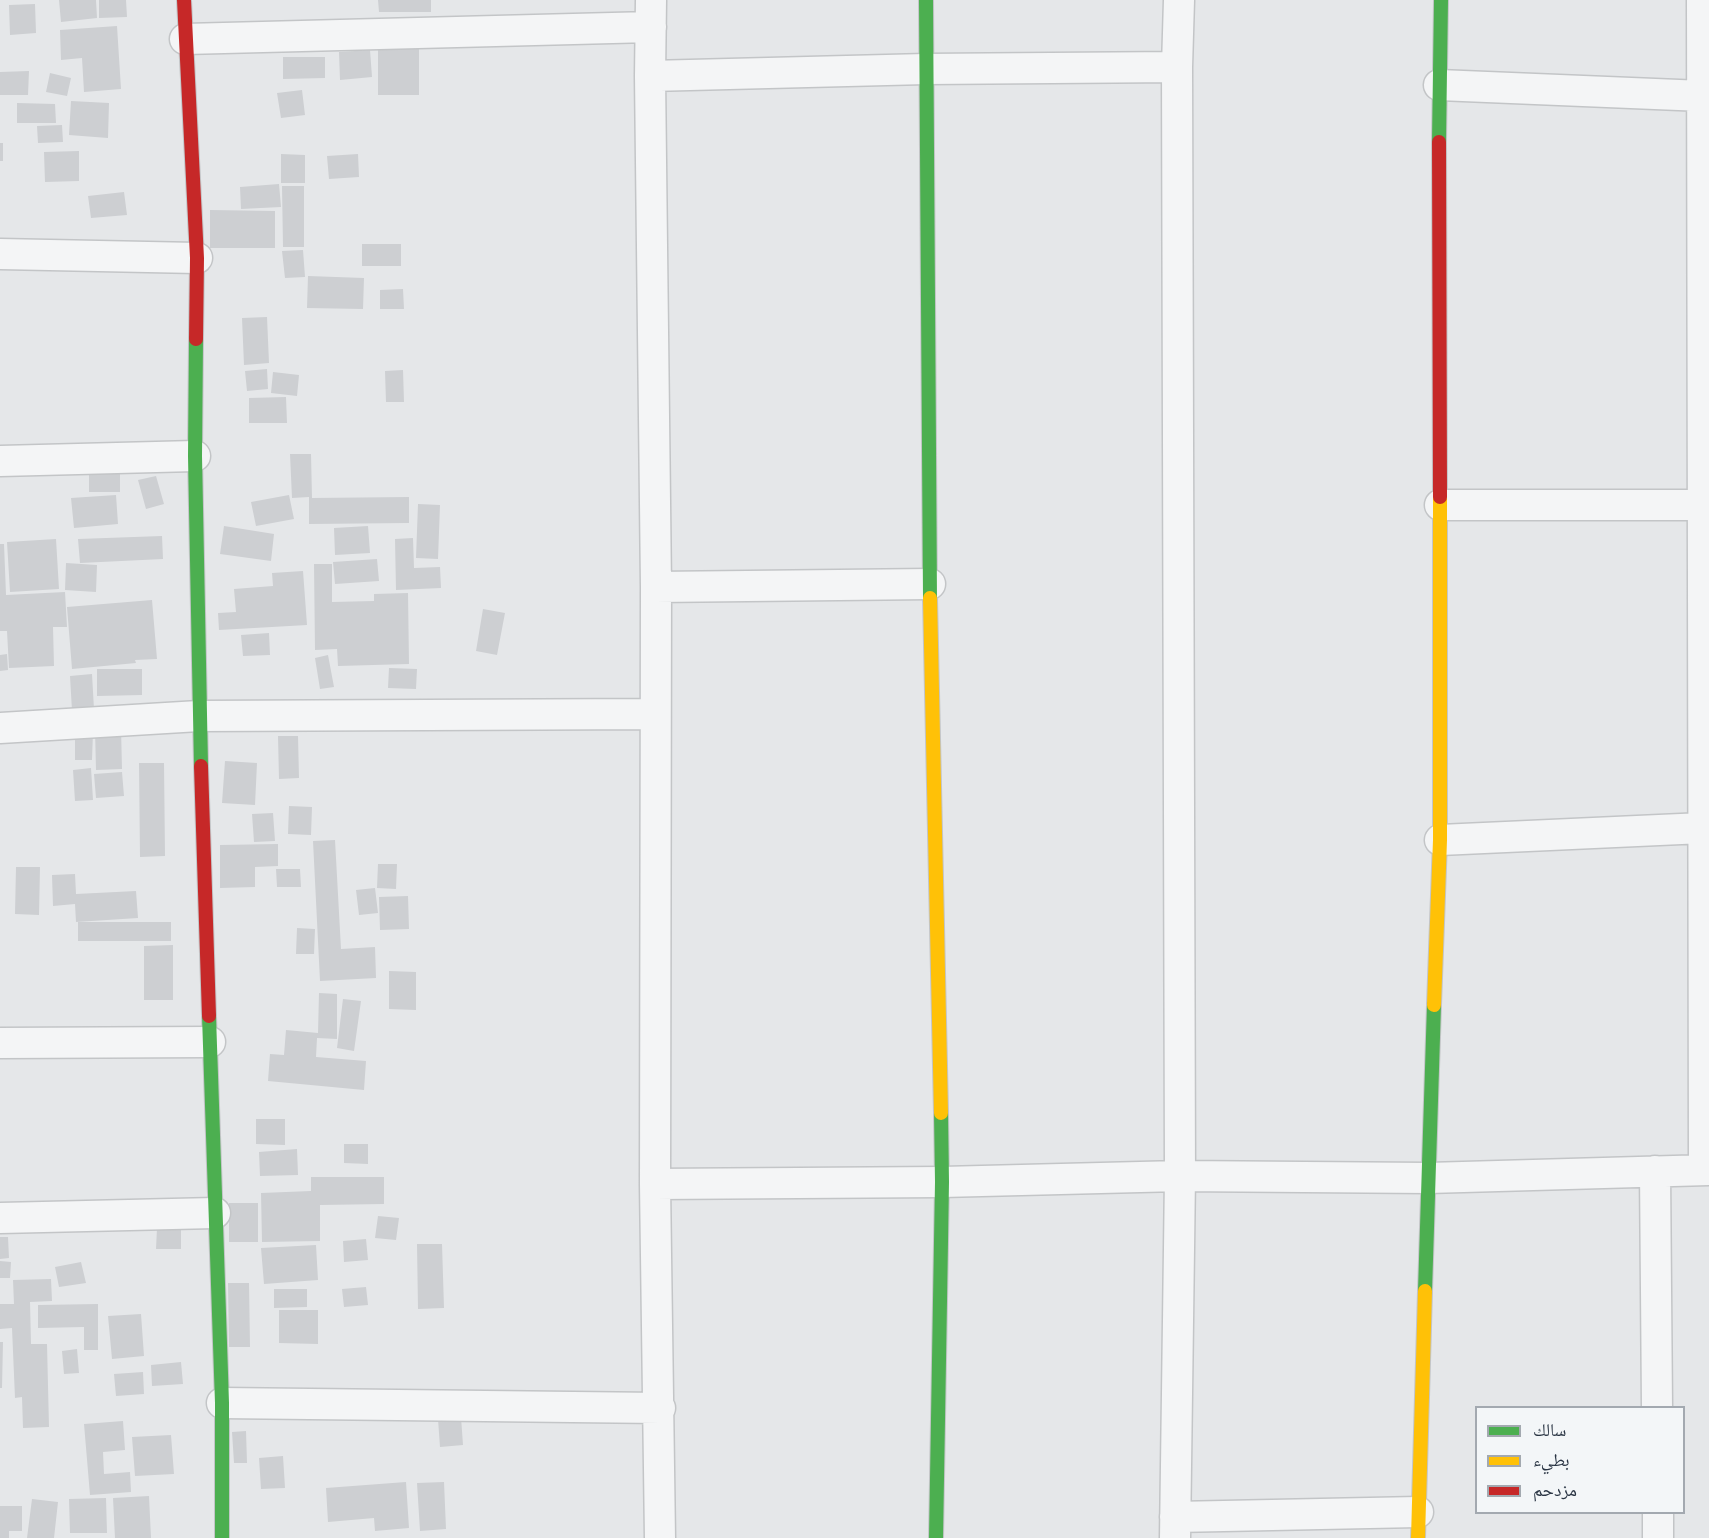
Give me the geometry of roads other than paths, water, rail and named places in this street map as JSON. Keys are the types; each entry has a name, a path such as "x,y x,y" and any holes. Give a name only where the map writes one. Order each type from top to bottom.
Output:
{"street":[{"path":"184,0 197,258 195,456 199,716 222,1403 222,1538"},
{"path":"926,0 930,584 942,1182 936,1538"},
{"path":"1179,0 1177,67 1180,1176 1175,1528 1418,1525 1440,840 1439,85 1441,0"},
{"path":"655,1184 942,1182 1180,1176 1428,1178 1706,1170 1703,828 1706,567 1703,505 1702,0"},
{"path":"185,39 651,14 656,587 655,1184 660,1408 660,1538"},
{"path":"650,75 926,69 1177,67"},
{"path":"1439,85 1703,96"},
{"path":"0,254 197,258"},
{"path":"0,461 195,456"},
{"path":"1440,505 1703,505"},
{"path":"656,587 930,584"},
{"path":"0,728 199,716 654,714"},
{"path":"1440,840 1703,828"},
{"path":"0,1043 210,1042"},
{"path":"1655,1171 1657,1406"},
{"path":"0,1218 215,1213"},
{"path":"222,1403 660,1408"},
{"path":"1658,1514 1658,1538"}]}
